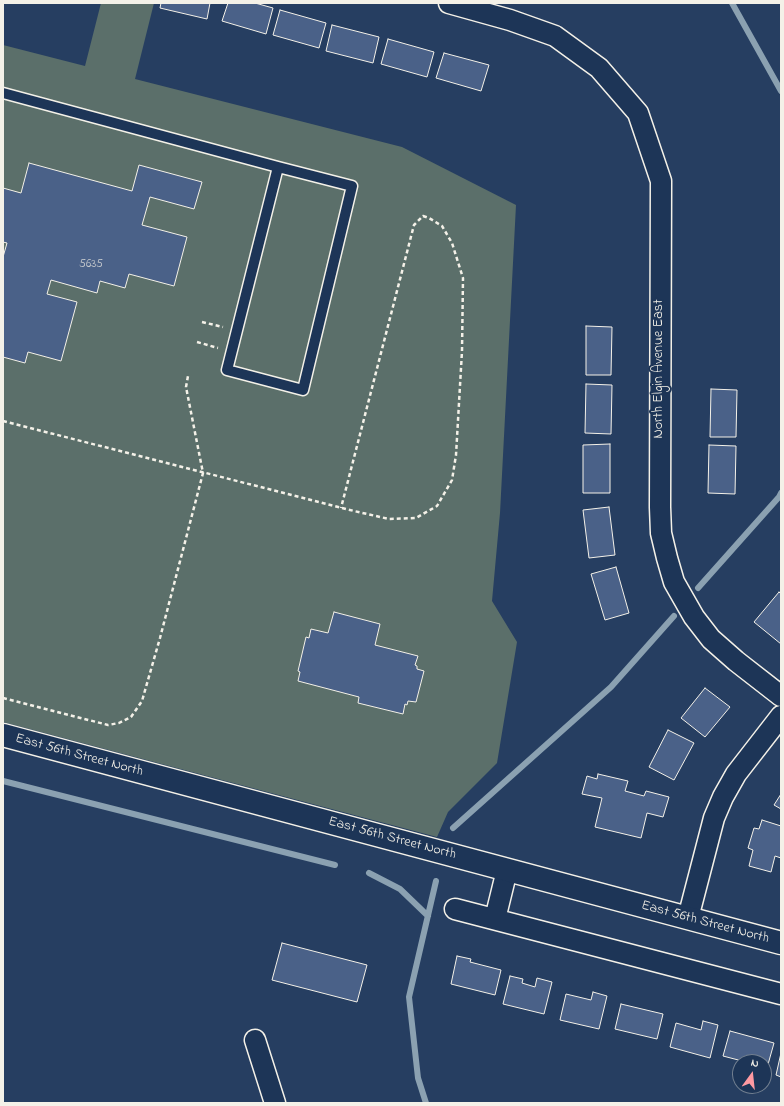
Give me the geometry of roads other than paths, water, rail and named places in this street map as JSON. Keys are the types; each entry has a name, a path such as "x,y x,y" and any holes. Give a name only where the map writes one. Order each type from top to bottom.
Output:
{"street":[{"name":"North Elgin Avenue East","path":"449,3 510,20 555,36 599,68 638,114 661,181 661,533 674,582 694,617 711,639 736,661 781,696"},
{"path":"688,918 714,818 723,797 736,774 781,716"},
{"name":"East 56th Street North","path":"3,735 781,942"},
{"path":"495,919 507,870"},
{"path":"455,909 781,994"},
{"path":"255,1040 275,1103"}],"lane":[{"path":"3,93 352,186 303,390 227,370 278,167"}],"waterway":[{"path":"732,3 781,91"},
{"path":"698,588 781,493"},
{"path":"453,828 611,687 674,616"},
{"path":"3,781 335,865"},
{"path":"369,873 400,889 428,916"},
{"path":"426,1103 418,1078 409,997 436,881"}]}
